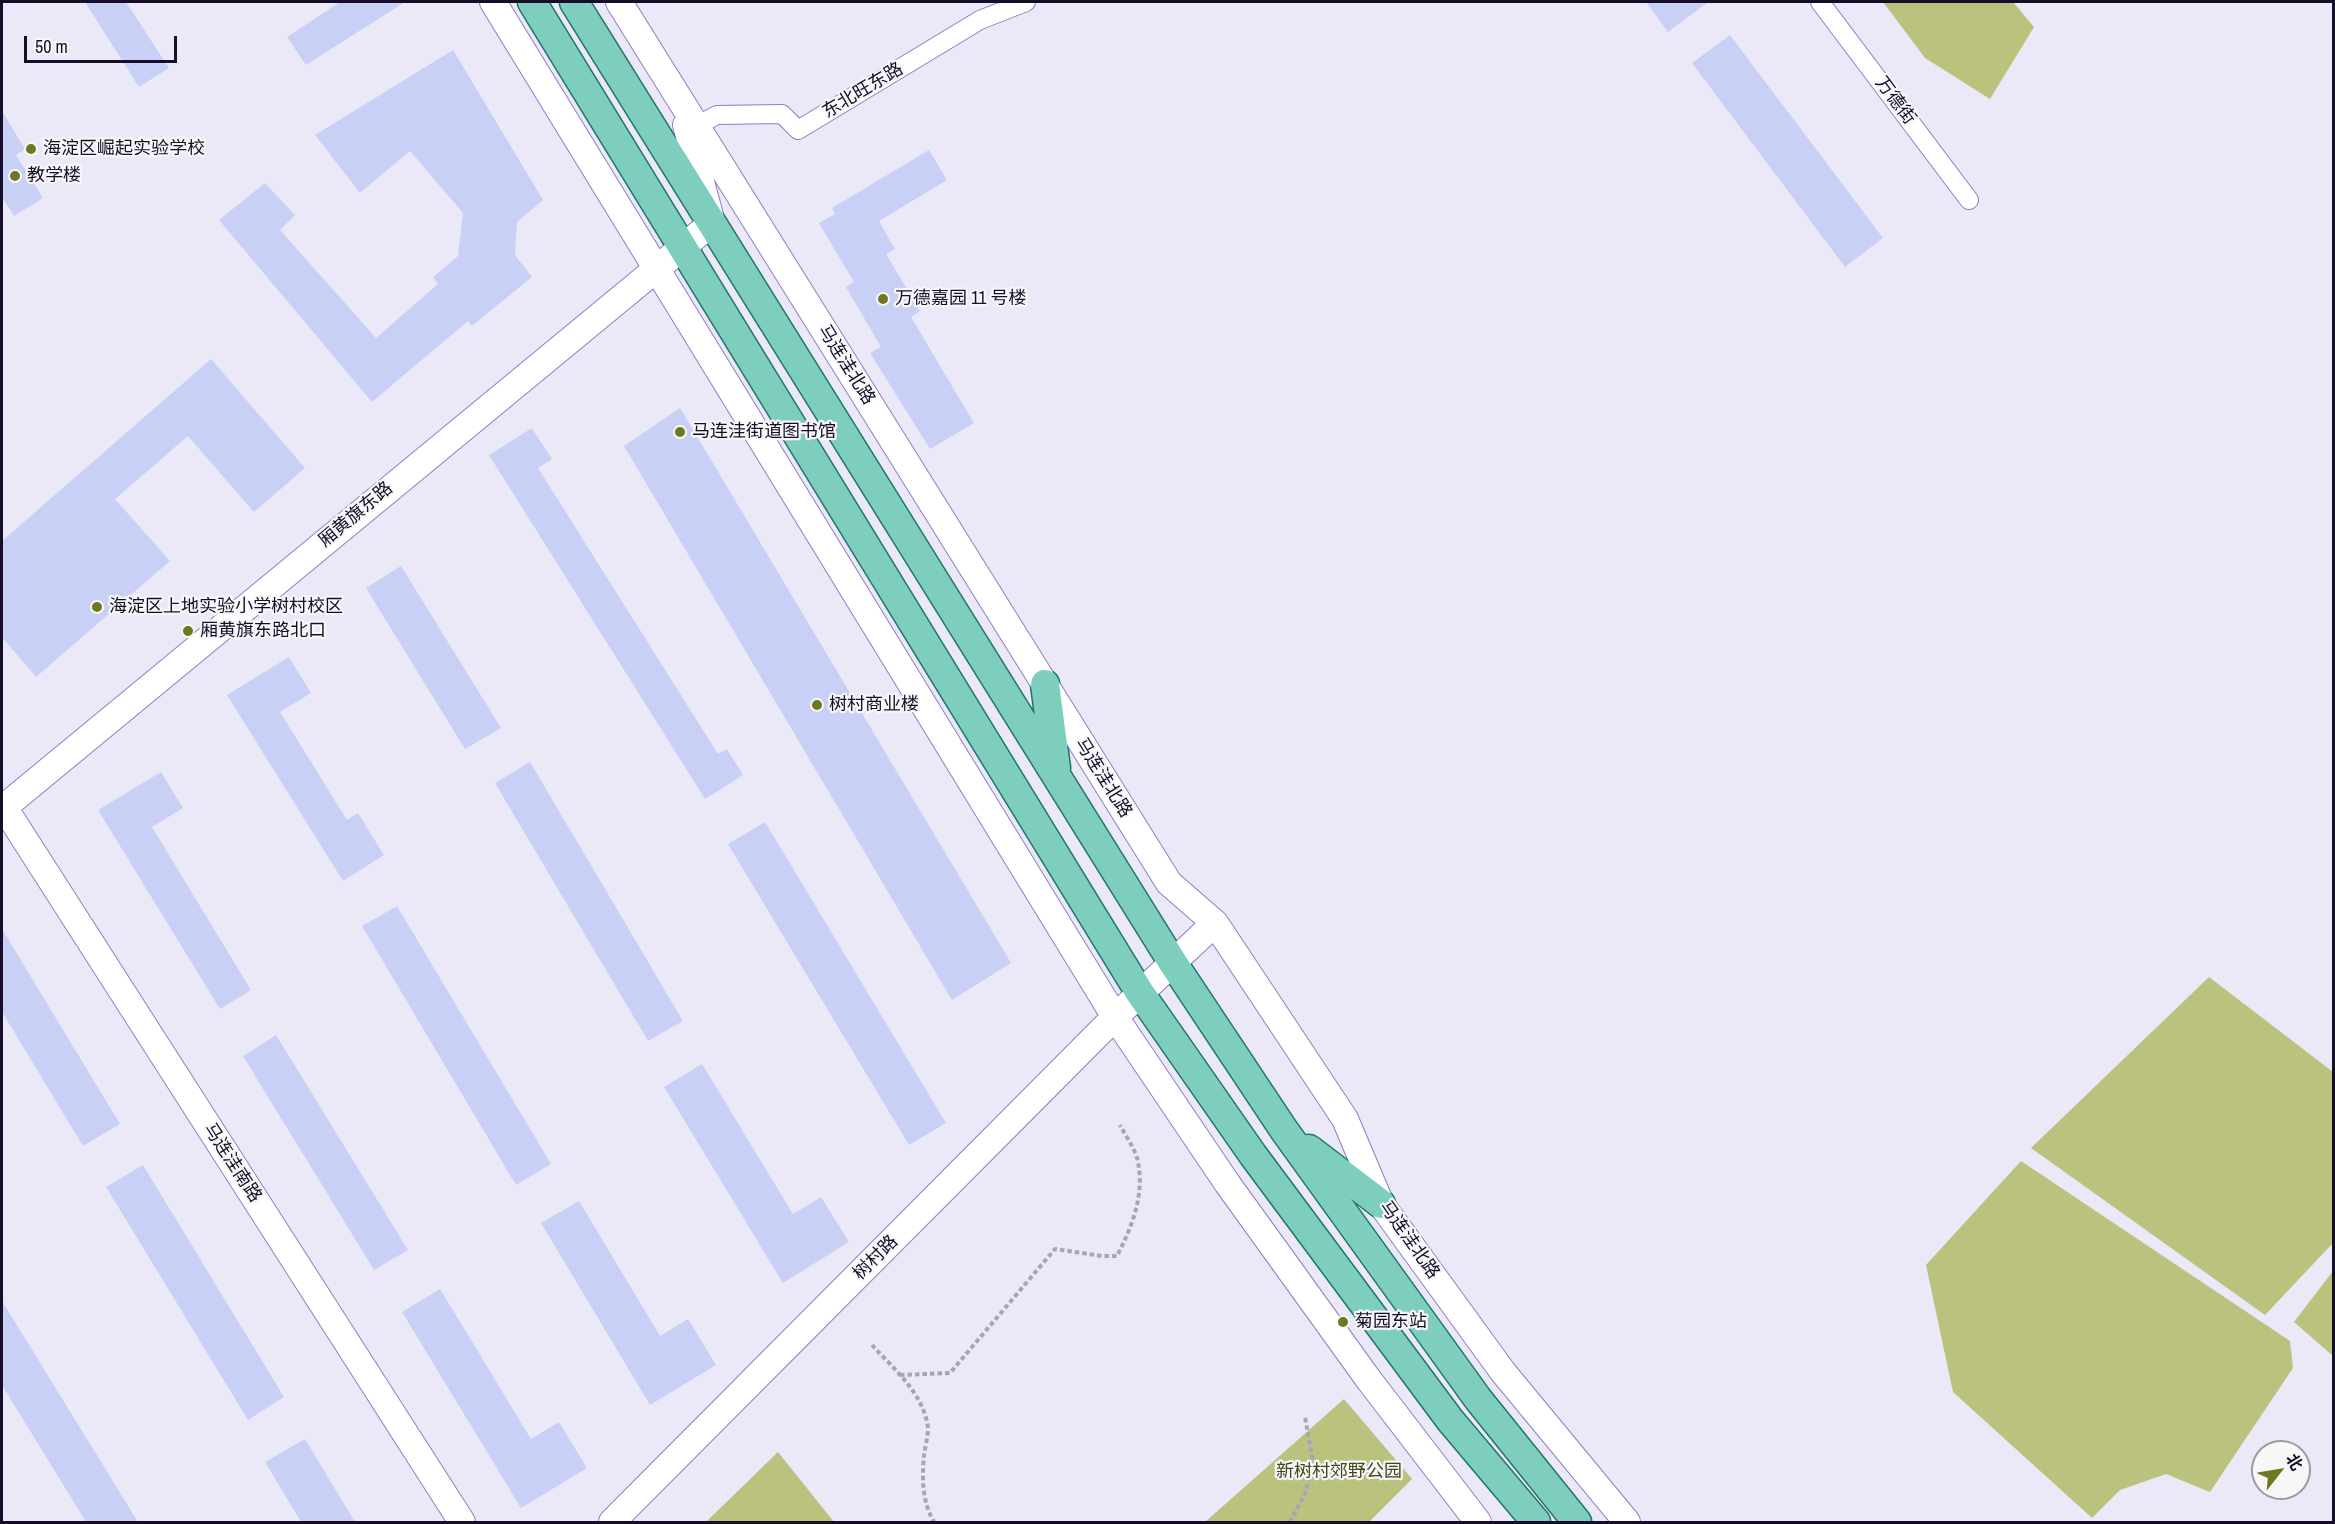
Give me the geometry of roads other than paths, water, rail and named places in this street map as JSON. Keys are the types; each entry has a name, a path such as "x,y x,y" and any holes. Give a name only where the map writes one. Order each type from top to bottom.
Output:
{"main road":[{"path":"532,2 1140,993 1253,1155 1443,1411 1536,1522"},
{"name":"马连洼北路","path":"574,2 1173,963 1284,1130 1478,1399 1577,1522"},
{"path":"1045,684 1058,779"},
{"path":"1284,1130 1381,1204"}],"street":[{"path":"493,2 1115,1017 1234,1192 1369,1380 1478,1522"},
{"name":"马连洼北路","path":"619,2 1169,883 1215,923 1345,1119 1381,1204 1503,1372 1627,1522"},
{"name":"东北旺东路","path":"696,126 717,115 782,114 798,130 980,20 1026,2"},
{"name":"万德街","path":"1820,2 1969,200"},
{"path":"679,99 712,223"},
{"name":"厢黄旗东路","path":"2,806 712,223"},
{"name":"马连洼南路","path":"2,806 462,1522"},
{"name":"树村路","path":"612,1522 1115,1017 1215,923"}],"place":[{"name":"海淀区崛起实验学校","path":"31,149"},
{"name":"教学楼","path":"15,176"},
{"name":"万德嘉园 11 号楼","path":"883,299"},
{"name":"马连洼街道图书馆","path":"680,432"},
{"name":"海淀区上地实验小学树村校区","path":"97,607"},
{"name":"厢黄旗东路北口","path":"188,631"},
{"name":"树村商业楼","path":"817,705"},
{"name":"菊园东站","path":"1343,1322"}],"park label":[{"name":"新树村郊野公园","path":"1339,1472"}]}
